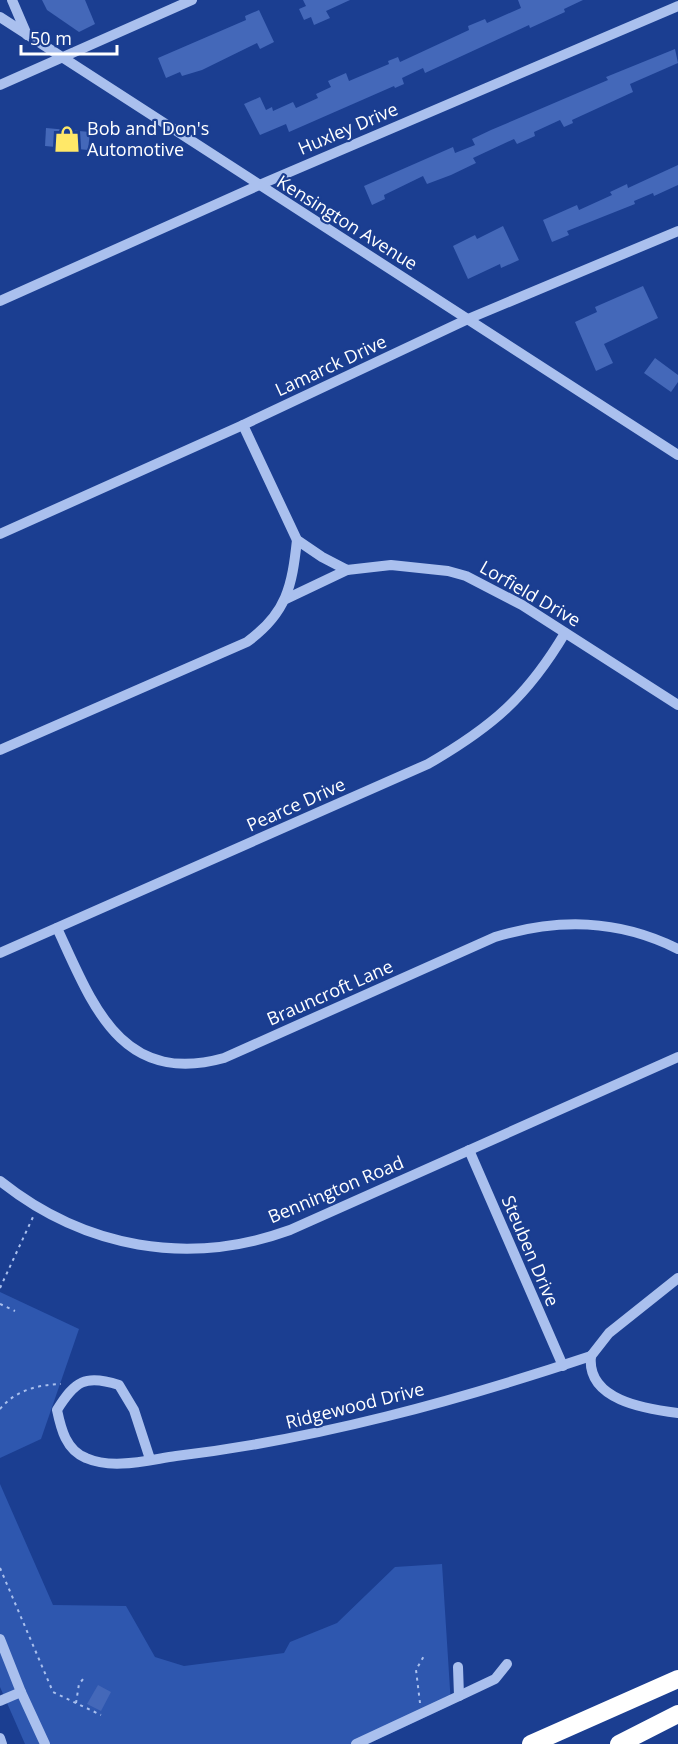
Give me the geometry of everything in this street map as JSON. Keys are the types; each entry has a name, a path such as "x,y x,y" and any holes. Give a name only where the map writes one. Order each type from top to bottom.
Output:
{"highway":[{"path":"585,1721 678,1666"},
{"path":"531,1744 678,1679"},
{"path":"619,1744 678,1714"}],"street":[{"path":"12,0 27,35"},
{"path":"0,86 192,0"},
{"name":"Huxley Drive","path":"0,301 257,186 678,6"},
{"name":"Kensington Avenue","path":"0,17 257,186 678,455"},
{"name":"Lamarck Drive","path":"0,534 243,425 468,319 678,231"},
{"path":"243,425 297,540 347,570"},
{"name":"Lorfield Drive","path":"0,750 247,642 272,621 286,599 293,579 297,540"},
{"name":"Lorfield Drive","path":"286,599 347,570 391,565 448,571 466,576 497,590 678,705"},
{"name":"Pearce Drive","path":"0,953 428,764 469,740 518,700 540,673 565,633"},
{"name":"Brauncroft Lane","path":"57,928 93,1004 110,1029 138,1051 173,1063 191,1064 224,1058 495,937 519,930 554,924 592,923 636,932 678,949"},
{"name":"Bennington Road","path":"0,1180 37,1209 72,1225 130,1243 190,1249 251,1242 290,1230 468,1150 497,1140 678,1057"},
{"name":"Steuben Drive","path":"468,1150 563,1366"},
{"path":"678,1278 609,1333 591,1356 591,1372 606,1392 635,1405 678,1413"},
{"name":"Ridgewood Drive","path":"71,1387 57,1410 64,1438 85,1458 113,1464 255,1447 308,1436 434,1404 591,1356"},
{"path":"71,1387 97,1378 119,1385 134,1410 150,1459"},
{"path":"0,1639 45,1744"},
{"path":"357,1744 495,1679 507,1664"},
{"path":"458,1667 459,1696"},
{"path":"0,1701 21,1692"},
{"path":"0,1738 2,1744"}],"path":[{"path":"0,1287 37,1209"},
{"path":"0,1304 15,1311"},
{"path":"0,1409 8,1400 28,1388 60,1383 71,1387"},
{"path":"0,1568 54,1692 101,1715"},
{"path":"421,1714 416,1670 425,1654"},
{"path":"76,1703 79,1684 84,1678"}],"shaded area":[{"path":"0,1292 79,1329 41,1439 0,1458"},
{"path":"0,1484 53,1605 126,1606 155,1657 184,1666 284,1653 290,1642 337,1623 395,1567 442,1564 451,1705 368,1744 25,1744 0,1687"}],"building":[{"path":"42,0 85,0 95,24 79,32 47,10"},
{"path":"303,0 350,0 326,11 330,18 314,25 311,17 304,20 299,9 306,6"},
{"path":"518,0 583,0 564,9 565,12 530,28 529,25 425,73 423,68 402,78 404,84 395,88 394,86 289,132 286,124 260,135 244,104 260,97 266,110 272,107 273,111 293,102 296,108 318,98 316,94 331,87 328,81 346,73 349,81 389,64 388,61 398,57 400,62 469,30 468,26 485,19 487,23 521,8"},
{"path":"259,10 274,42 260,49 257,43 202,70 182,76 180,72 166,78 158,58 246,20 245,16"},
{"path":"675,49 678,63 630,84 633,92 572,120 573,123 564,127 560,120 534,132 535,136 517,144 514,139 473,158 476,163 451,175 427,184 423,176 384,195 385,199 372,205 364,186 453,147 455,153 475,145 472,139 608,80 606,77"},
{"name":"Bob and Don's Automotive","path":"46,128 90,132 88,150 45,146"},
{"path":"678,165 678,185 654,196 653,193 634,201 635,204 567,231 569,235 552,242 543,220 577,205 579,210 612,195 610,192 627,184 628,188"},
{"path":"503,226 519,260 501,268 500,264 468,279 453,246 475,235 477,239"},
{"path":"643,286 658,318 604,344 613,363 596,371 575,322 597,312 595,307"},
{"path":"655,358 678,375 678,382 671,392 644,373"},
{"path":"98,1685 111,1692 101,1711 87,1704"}],"place":[{"name":"Bob and Don's Automotive","path":"67,139"}]}
